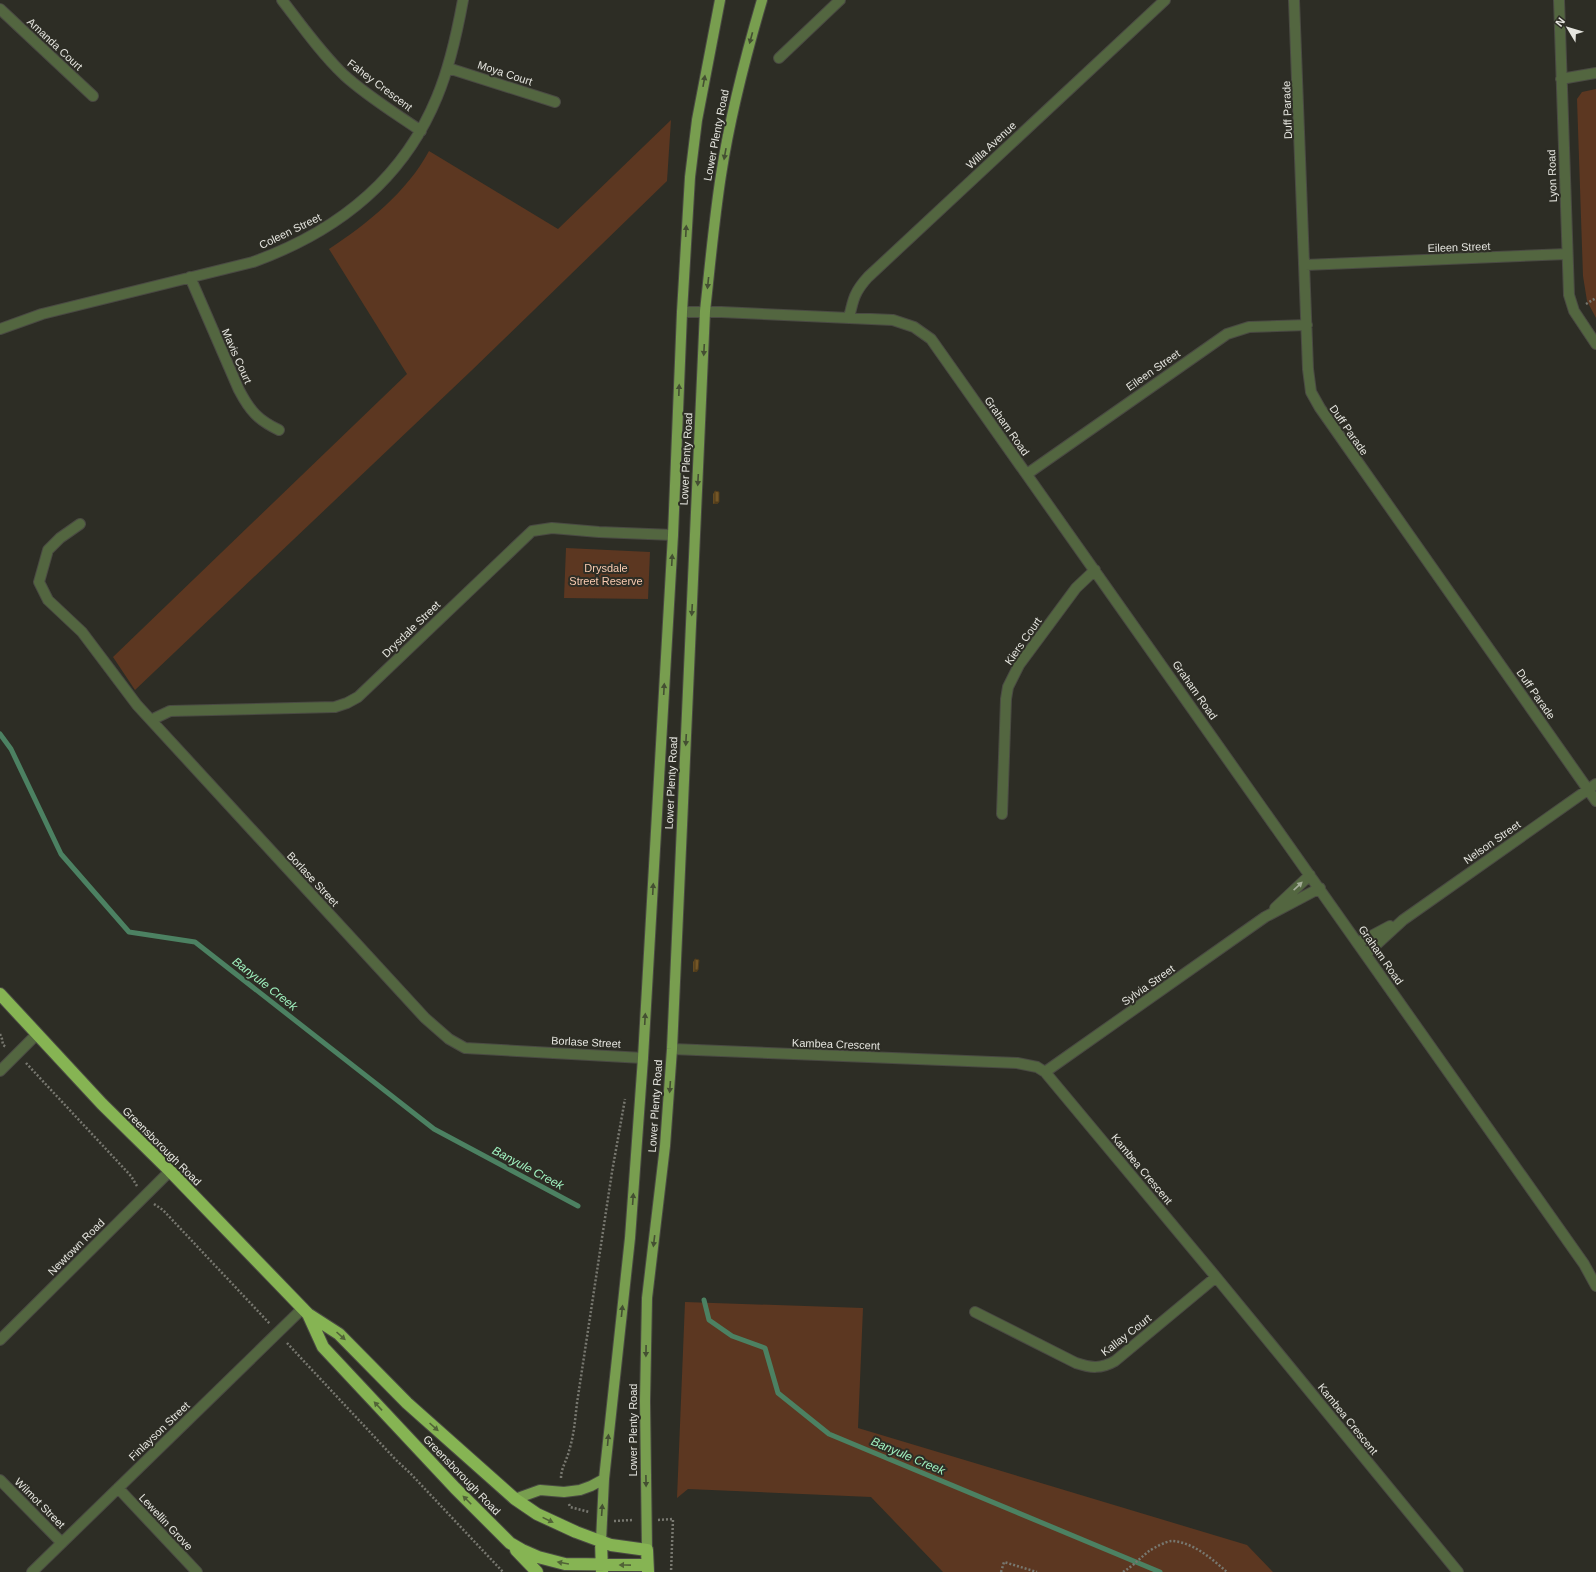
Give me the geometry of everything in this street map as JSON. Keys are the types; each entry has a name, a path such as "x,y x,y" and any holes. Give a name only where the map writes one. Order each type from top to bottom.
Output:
{"highway":[{"name":"Greensborough Road","path":"0,994 102,1104 170,1171 306,1311 339,1334 407,1403 515,1499 529,1510 576,1532 611,1545 647,1550"},
{"name":"Greensborough Road","path":"306,1311 323,1347 455,1488 494,1528 516,1547 538,1557 565,1564 602,1568 648,1569"},
{"path":"494,1528 537,1572"},
{"name":"Lower Plenty Road","path":"602,1541 602,1568"},
{"name":"Lower Plenty Road","path":"647,1550 648,1569"}],"main road":[{"name":"Lower Plenty Road","path":"602,1541 604,1479 630,1238 643,1058 673,535 682,312 690,177 697,120 720,0"},
{"name":"Lower Plenty Road","path":"647,1550 645,1401 647,1298 666,1146 672,1048 705,312 722,167 732,115 762,0"},
{"path":"515,1499 540,1490 564,1492 580,1490 604,1479"}],"street":[{"name":"Fahey Crescent","path":"282,0 327,58 345,76 421,131"},
{"name":"Coleen Street","path":"0,329 42,314 253,262 279,253 326,228 372,193 389,174 421,131 437,97 448,68 462,0"},
{"path":"779,58 840,0"},
{"name":"Willa Avenue","path":"850,318 853,298 856,291 868,276 1165,0"},
{"name":"Duff Parade","path":"1294,0 1309,383 1315,400 1592,786 1596,801"},
{"name":"Lyon Road","path":"1559,0 1567,254 1571,303 1578,318 1596,344"},
{"name":"Amanda Court","path":"0,9 93,96"},
{"name":"Moya Court","path":"448,68 555,102"},
{"path":"1561,79 1596,73"},
{"name":"Eileen Street","path":"1304,265 1567,254"},
{"name":"Mavis Court","path":"190,277 246,403 253,414 265,423 279,430"},
{"name":"Graham Road","path":"682,312 893,320 914,327 931,339 1320,888 1584,1264 1596,1286"},
{"name":"Eileen Street","path":"1027,474 1227,334 1249,327 1307,325"},
{"name":"Borlase Street","path":"80,524 60,538 48,550 39,582 48,600 82,632 136,705 425,1018 449,1039 466,1048 643,1058"},
{"name":"Drysdale Street","path":"151,720 170,712 335,707 347,703 358,697 532,531 552,528 600,532 673,535"},
{"name":"Kiers Court","path":"1002,814 1006,698 1008,687 1019,665 1076,588 1095,570"},
{"name":"Nelson Street","path":"1366,954 1403,920 1592,786"},
{"name":"Sylvia Street","path":"1265,917 1310,875"},
{"name":"Sylvia Street","path":"1045,1072 1265,917 1320,888"},
{"name":"Nelson Street","path":"1358,943 1403,920"},
{"path":"0,1071 37,1034"},
{"name":"Kambea Crescent","path":"672,1048 1017,1063 1037,1067 1045,1072 1216,1277 1458,1572"},
{"name":"Newtown Road","path":"0,1340 170,1171"},
{"name":"Graham Road","path":"1584,1264 1596,1275"},
{"name":"Kallay Court","path":"975,1312 1076,1363 1087,1367 1102,1367 1115,1361 1216,1277"},
{"name":"Finlayson Street","path":"32,1572 278,1332 306,1311"},
{"name":"Wilmot Street","path":"0,1480 62,1543"},
{"name":"Lewellin Grove","path":"118,1488 197,1572"}],"path":[{"path":"1586,304 1596,298"},
{"path":"0,1034 3,1044 17,1054 132,1176 134,1183 157,1208 163,1210 396,1460 503,1572"},
{"path":"562,1484 561,1474 574,1434 582,1365 612,1172 626,1097"},
{"path":"671,1572 674,1520"},
{"path":"1123,1572 1150,1551 1171,1541 1190,1546 1210,1558 1227,1572"},
{"path":"1001,1572 1004,1562 1037,1572"}],"green space":[{"path":"1596,89 1596,318 1587,301 1583,276 1577,99 1582,92"},
{"path":"671,120 667,181 471,371 135,690 113,657 407,374 329,249 358,229 385,206 409,180 429,151 558,229"},
{"name":"Drysdale Street Reserve","path":"566,548 650,552 648,599 564,598"},
{"path":"685,1302 863,1308 858,1428 1247,1545 1273,1572 943,1572 871,1497 688,1489 677,1498"}],"building":[{"path":"715,491 719,492 719,502 715,502"},
{"path":"695,959 699,960 698,970 695,970"}],"waterway":[{"name":"Banyule Creek","path":"0,734 11,749 61,854 129,932 195,942 434,1129 578,1206"},
{"name":"Banyule Creek","path":"704,1300 709,1320 732,1336 765,1348 778,1393 829,1434 1160,1572"}]}
